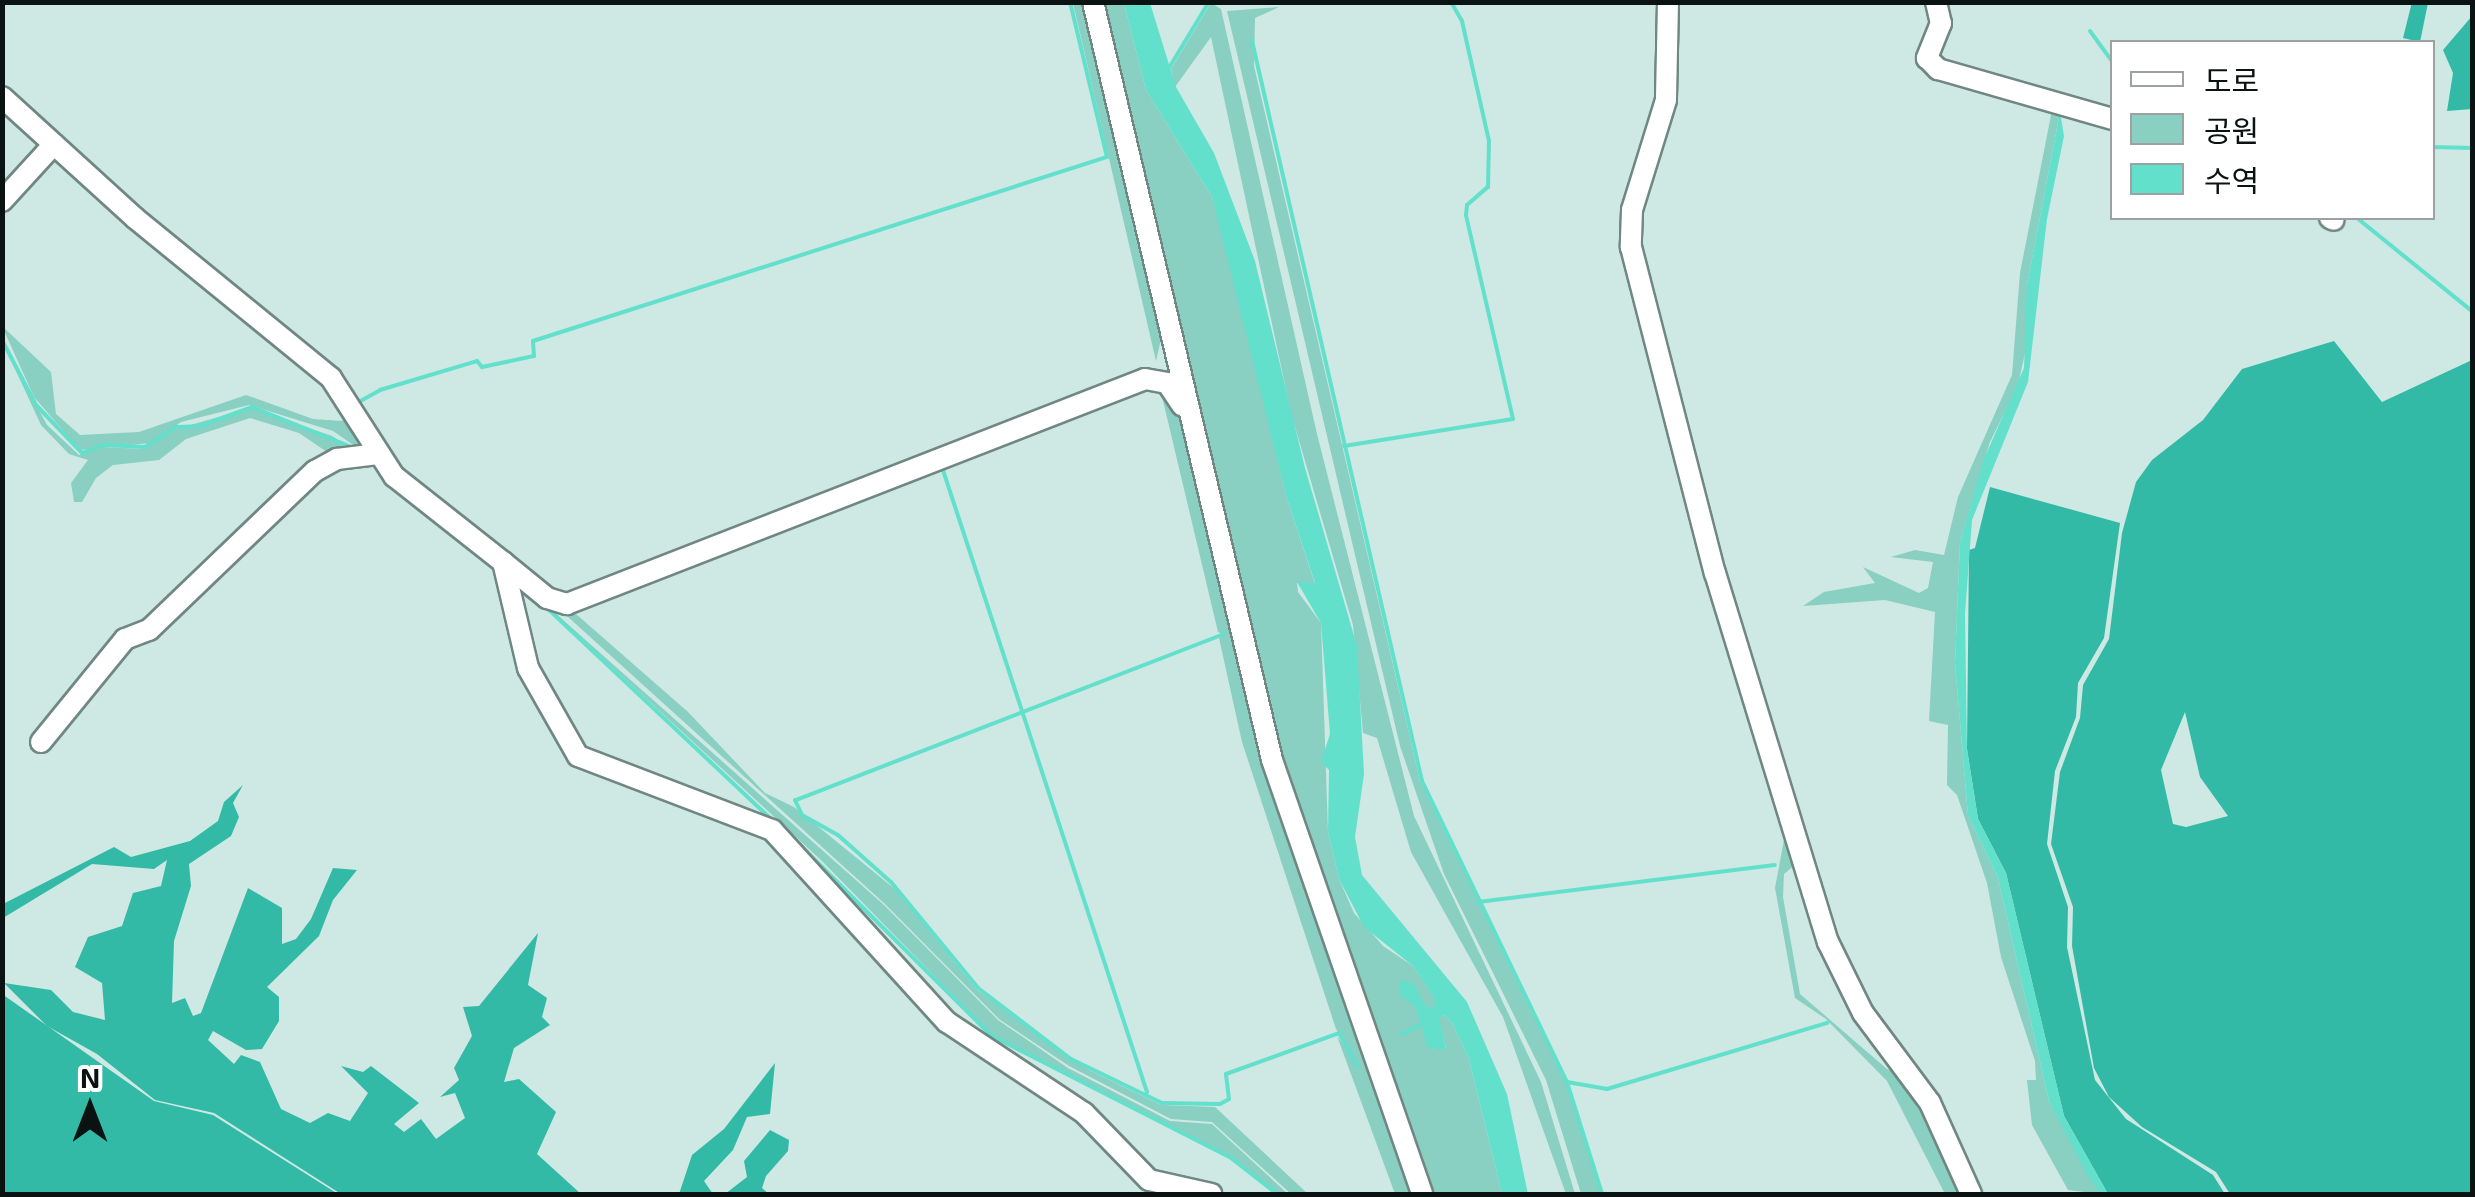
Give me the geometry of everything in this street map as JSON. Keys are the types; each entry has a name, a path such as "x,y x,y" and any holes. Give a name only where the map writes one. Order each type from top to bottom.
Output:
{"street":[{"path":"1092,2 1289,817 1422,1194"},
{"path":"1668,2 1666,100 1632,210 1631,246 1715,573 1828,942 1863,1013 1930,1103 1971,1194"},
{"path":"1936,2 1941,23 1927,58 1938,68 2110,118"},
{"path":"2,97 331,378 394,476 546,598 566,604 1156,376"},
{"path":"2,201 54,144"},
{"path":"1156,376 1169,330"},
{"path":"1156,376 1192,422"},
{"path":"41,742 125,640 149,630 315,470 336,458 378,454"},
{"path":"504,562 528,668 578,756 772,830 947,1022 1084,1114 1149,1180 1211,1194"}],"green space":[{"path":"1073,3 1088,3 1163,330 1156,361"},
{"path":"1096,3 1124,3 1146,90 1212,197 1227,248 1287,499 1315,584 1297,583 1298,592 1321,623 1328,832 1339,879 1354,913 1383,946 1413,966 1436,1000 1434,1007 1426,1007 1417,998 1415,1005 1429,1048 1446,1049 1438,1018 1445,1015 1452,1023 1469,1059 1502,1194 1426,1194 1293,816"},
{"path":"1211,3 1221,9 1317,434 1414,816 1541,1082 1575,1194 1566,1194 1503,1017 1411,852 1377,738 1363,733 1353,625 1291,413 1211,37 1175,87 1171,69"},
{"path":"1279,7 1255,18 1254,66 1420,781 1566,1082 1601,1194 1581,1194 1546,1080 1444,874 1400,746 1227,11"},
{"path":"2052,110 2060,112 2027,285 2029,335 2018,385 1990,442 1960,542 1955,663 1968,815 1998,878 2049,1101 2101,1194 2068,1190 2032,1125 2027,1080 2036,1080 2035,1061 2001,957 1987,883 1957,795 1947,785 1948,725 1929,721 1935,612 1885,600 1803,606 1824,592 1875,583 1863,567 1919,593 1928,588 1933,562 1891,557 1915,550 1944,555 1958,497 2012,375 2020,273"},
{"path":"2,326 51,372 56,414 80,435 139,432 246,395 313,419 342,421 352,412 370,448 362,451 333,431 249,405 181,422 150,443 80,450 34,397"},
{"path":"3,343 47,425 79,455 101,447 143,449 176,429 251,408 332,436 357,452 327,452 299,433 250,418 186,439 159,460 113,465 96,478 82,502 74,502 71,483 88,460 69,454 41,425"},
{"path":"1160,388 1189,426 1238,638 1419,1194 1395,1194 1337,1036 1359,1065 1336,1029 1242,742 1219,638 1225,635 1218,632"},
{"path":"518,580 884,905 998,1020 1068,1068 1170,1121 1212,1124 1288,1194 1278,1194 1232,1157 992,1035 823,862"},
{"path":"568,607 688,712 765,793 794,807 896,890 977,990 1089,1070 1161,1105 1215,1107 1308,1194 1291,1194 1212,1122 1171,1119 1069,1066 999,1019 885,904 567,616 563,610"},
{"path":"1786,829 1796,864 1784,874 1783,897 1800,994 1887,1069 1904,1076 1926,1106 1966,1194 1945,1194 1887,1081 1826,1019 1795,998 1775,888"}],"shaded area":[{"path":"2412,2 2428,3 2420,40 2403,38"},
{"path":"2472,16 2472,109 2447,111 2453,73 2443,50"},
{"path":"2334,341 2382,402 2472,360 2472,1194 2230,1194 2216,1172 2142,1127 2109,1097 2094,1068 2072,946 2073,907 2051,844 2060,772 2080,718 2083,685 2109,639 2122,533 2136,482 2152,460 2203,420 2242,369","holes":["2185,712 2200,777 2228,816 2186,827 2173,824 2161,770"]},
{"path":"1990,487 2120,523 2104,638 2078,683 2076,717 2055,771 2047,844 2068,907 2067,947 2095,1080 2126,1119 2213,1175 2225,1194 2108,1194 2064,1116 2006,873 1978,819 1967,749 1969,550 1975,548"},
{"path":"243,785 233,803 239,817 231,836 189,864 191,886 174,941 172,1003 185,998 193,1016 201,1013 248,888 282,908 282,944 296,939 311,919 333,868 357,870 333,900 319,936 267,987 279,997 279,1021 262,1049 246,1050 213,1031 208,1040 234,1064 241,1055 260,1062 281,1109 310,1123 328,1113 350,1121 368,1093 341,1066 363,1072 371,1066 419,1103 394,1124 404,1132 421,1119 436,1139 465,1118 455,1093 440,1097 459,1080 454,1068 472,1036 463,1007 479,1006 538,933 528,985 547,998 542,1017 550,1025 514,1048 504,1082 519,1079 556,1112 537,1154 581,1194 341,1194 214,1113 155,1100 97,1054 47,1026 4,983 51,990 73,1012 105,1020 102,983 75,967 88,937 122,926 133,893 161,886 167,860 154,869 92,864 3,918 3,904 114,847 131,857 190,841 218,821 224,802"},
{"path":"2,994 154,1101 213,1115 338,1194 3,1194"},
{"path":"775,1063 770,1114 747,1117 733,1150 704,1181 713,1194 679,1194 692,1155 724,1129"},
{"path":"770,1130 789,1140 788,1151 766,1176 762,1188 769,1194 725,1194 747,1177 744,1161"}],"water":[{"path":"1124,3 1150,3 1176,87 1214,153 1255,261 1305,468 1357,646 1364,774 1355,837 1362,875 1467,1002 1507,1094 1528,1194 1502,1194 1469,1059 1452,1023 1445,1015 1439,1018 1446,1050 1428,1048 1415,1006 1400,995 1400,980 1413,984 1426,1007 1434,1007 1435,999 1413,966 1364,927 1339,879 1328,832 1329,770 1321,762 1330,734 1321,623 1297,582 1315,583 1287,499 1212,197 1146,90"},
{"path":"2060,112 2064,136 2047,219 2028,382 1972,520 1965,614 1967,749 1978,819 2006,873 2064,1116 2108,1194 2101,1194 2089,1178 2049,1101 1998,878 1968,815 1955,663 1960,542 1984,459 2024,368 2027,285"}],"waterway":[{"path":"355,404 380,390 477,361 482,367 534,356 533,341 1107,157 1070,2"},
{"path":"1169,68 1209,2"},
{"path":"1344,446 1513,419 1466,215 1467,205 1488,187 1489,141 1462,21 1451,2"},
{"path":"2090,31 2110,58"},
{"path":"1252,41 1422,781 1567,1082 1602,1194"},
{"path":"2435,147 2472,148"},
{"path":"2359,220 2472,311"},
{"path":"2,340 36,405 82,453 103,445 145,447 176,427 200,426 252,407 354,448"},
{"path":"941,464 1147,1092"},
{"path":"546,607 772,820"},
{"path":"1224,634 795,800 802,815 838,835 891,882 978,988 1071,1059 1162,1103 1220,1104 1229,1099 1226,1074 1339,1033 1357,1066"},
{"path":"791,836 992,1036 1231,1158 1277,1194"},
{"path":"1478,902 1775,865"},
{"path":"1567,1082 1607,1089 1827,1023"},
{"path":"1402,1034 1419,1025"}]}
